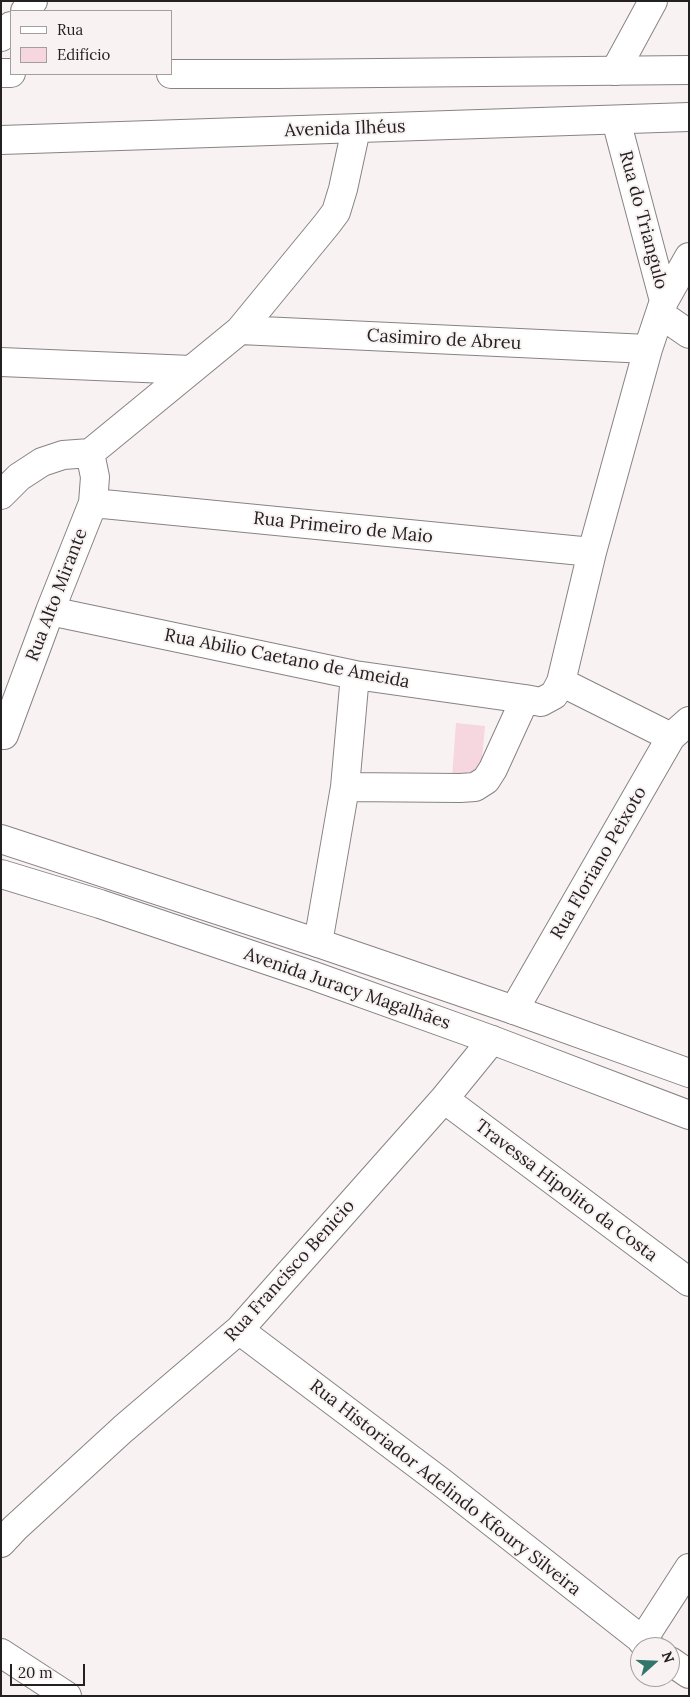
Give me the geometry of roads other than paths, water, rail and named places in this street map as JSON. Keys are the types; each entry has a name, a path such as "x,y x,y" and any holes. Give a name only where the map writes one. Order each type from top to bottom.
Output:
{"street":[{"path":"25,10 34,1"},
{"path":"615,71 653,1"},
{"path":"1,37 10,27"},
{"path":"172,74 689,70"},
{"name":"Avenida Ilhéus","path":"1,140 689,117"},
{"name":"Rua do Triangulo","path":"616,120 662,307"},
{"path":"1,494 19,477 42,462 63,455 90,453 240,330 336,212 356,128"},
{"name":"Rua do Triangulo","path":"662,307 689,257"},
{"path":"345,787 475,787 486,780 493,769 525,699 541,702 554,695 561,682 592,552 648,349 662,307 689,334"},
{"name":"Casimiro de Abreu","path":"240,330 648,349"},
{"path":"1,362 190,370"},
{"name":"Rua Alto Mirante","path":"4,735 93,503 95,477 90,453"},
{"name":"Rua Primeiro de Maio","path":"93,503 592,552"},
{"name":"Rua Abilio Caetano de Ameida","path":"50,611 355,675 525,699"},
{"path":"318,943 345,787 355,675"},
{"path":"561,682 680,729"},
{"name":"Rua Floriano Peixoto","path":"514,1010 680,729"},
{"name":"Avenida Juracy Magalhães","path":"1,839 318,943 514,1010 689,1073"},
{"name":"Avenida Juracy Magalhães","path":"1,874 100,904 314,976 492,1040 689,1116"},
{"name":"Rua Francisco Benicio","path":"1,1542 123,1429 239,1330 444,1099 492,1040"},
{"name":"Travessa Hipolito da Costa","path":"444,1099 689,1282"},
{"name":"Rua Historiador Adelindo Kfoury Silveira","path":"239,1330 441,1482 637,1637"},
{"path":"650,1637 689,1568"},
{"path":"1,1653 67,1696"}]}
